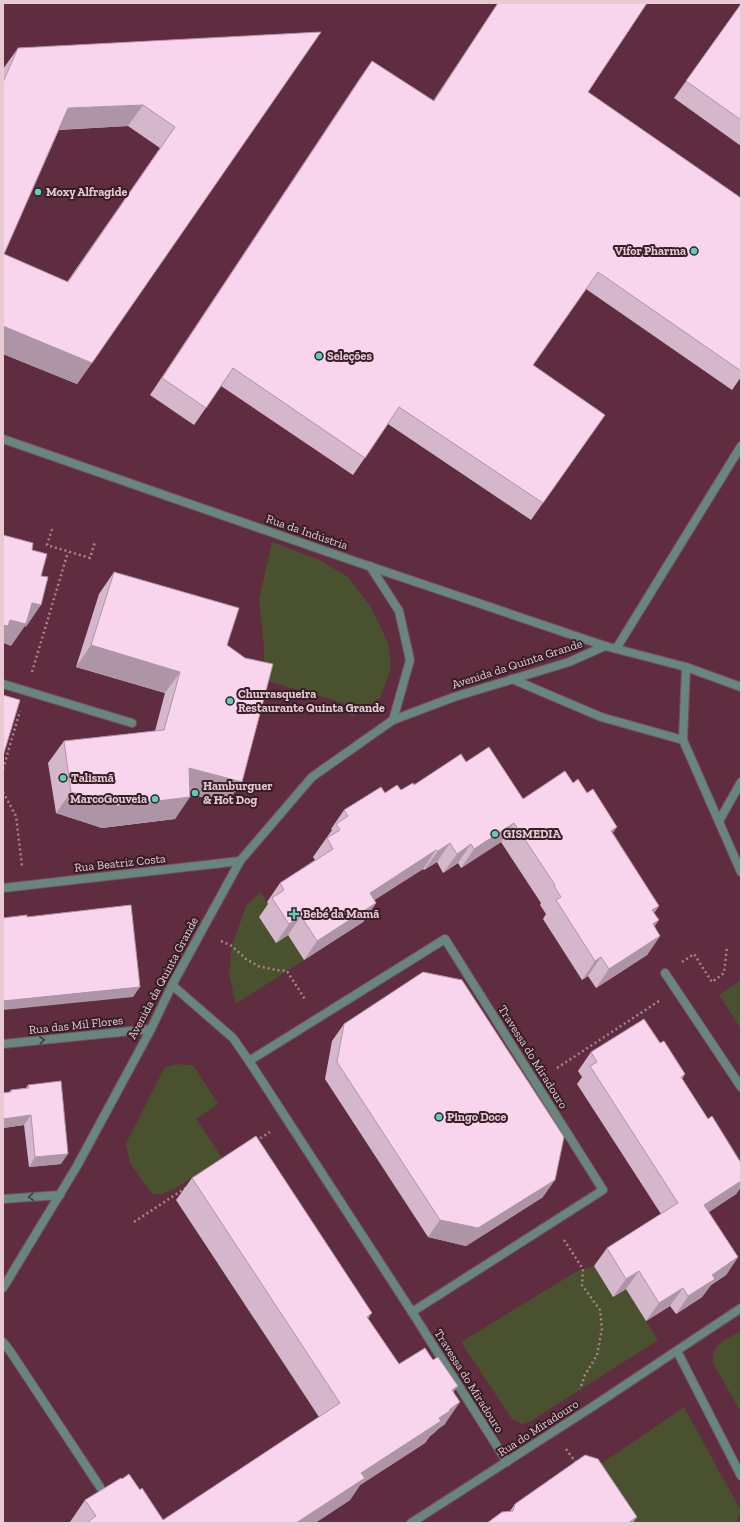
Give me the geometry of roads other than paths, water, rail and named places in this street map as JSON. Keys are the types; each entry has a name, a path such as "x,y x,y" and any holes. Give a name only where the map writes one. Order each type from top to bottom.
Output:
{"street":[{"name":"Rua da Indústria","path":"3,439 605,646"},
{"path":"616,649 741,446"},
{"path":"370,566 400,612 410,660 393,720"},
{"path":"605,646 686,667 741,687"},
{"name":"Avenida da Quinta Grande","path":"3,1288 60,1195 151,1029 172,985 240,861 312,777 393,720 454,697 569,662 605,646"},
{"path":"686,667 683,740 741,872"},
{"path":"512,679 601,717 683,740"},
{"path":"3,684 132,723"},
{"path":"719,821 741,782"},
{"name":"Rua Beatriz Costa","path":"3,888 240,861"},
{"name":"Travessa do Miradouro","path":"249,1061 445,939 603,1190 412,1312"},
{"path":"665,973 741,1087"},
{"name":"Travessa do Miradouro","path":"172,985 233,1038 412,1312 507,1462"},
{"name":"Rua das Mil Flores","path":"3,1044 151,1029"},
{"path":"3,1199 60,1195"},
{"name":"Rua do Miradouro","path":"411,1523 555,1432 741,1308"},
{"path":"3,1342 100,1487"},
{"path":"676,1351 741,1476"}],"place":[{"name":"Moxy Alfragide","path":"38,192"},
{"name":"Vifor Pharma","path":"694,251"},
{"name":"Seleções","path":"319,356"},
{"name":"Churrasqueira Restaurante Quinta Grande","path":"230,701"},
{"name":"Talismã","path":"63,778"},
{"name":"Hamburguer & Hot Dog","path":"195,793"},
{"name":"MarcoGouveia","path":"155,799"},
{"name":"GISMEDIA","path":"495,834"},
{"name":"Bebé da Mamã","path":"294,914"},
{"name":"Pingo Doce","path":"439,1117"}]}
